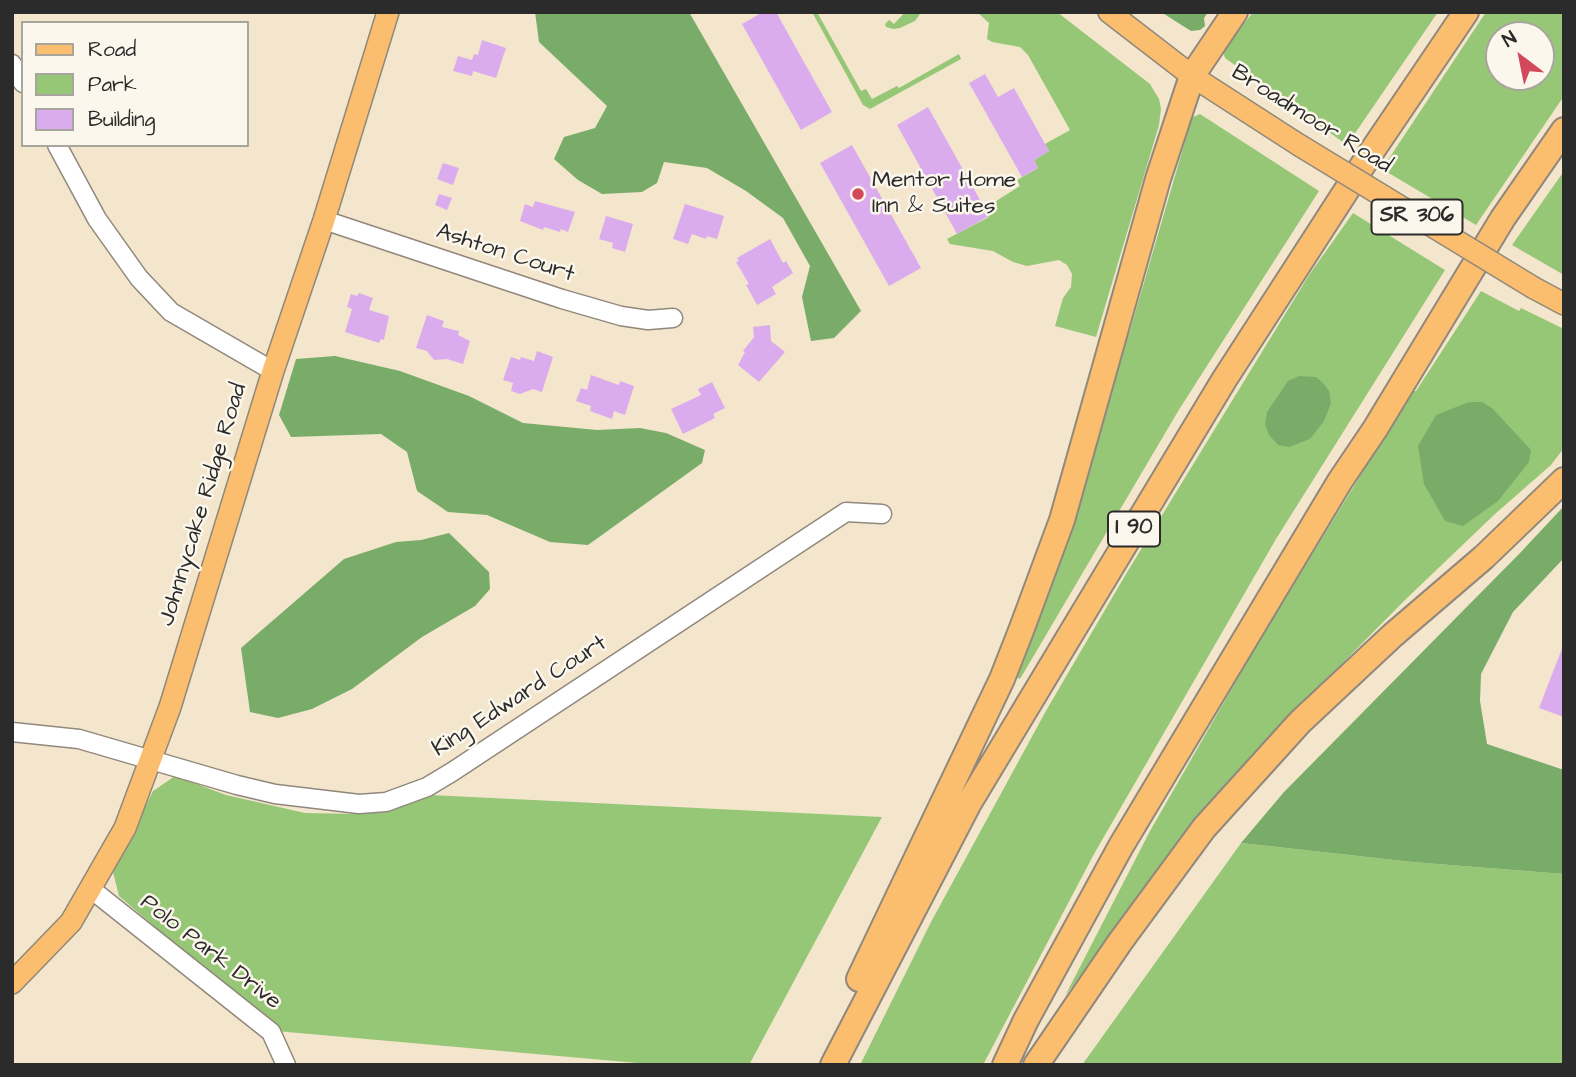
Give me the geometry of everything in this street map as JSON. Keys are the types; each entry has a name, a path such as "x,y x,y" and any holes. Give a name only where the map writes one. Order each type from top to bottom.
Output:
{"highway":[{"path":"822,1065 1002,679 1038,588 1065,508 1158,179 1192,76 1235,12"},
{"name":"I 90","path":"833,1065 969,803 1074,628 1224,380 1368,157 1466,12"},
{"path":"1005,1065 1026,1020 1128,834 1340,481 1375,429 1503,218 1564,130"},
{"path":"1036,1065 1120,942 1213,818 1300,722 1393,635 1484,557 1564,481"}],"main road":[{"name":"Johnnycake Ridge Road","path":"12,983 71,922 125,828 170,707 273,371 324,220 388,12"},
{"name":"Broadmoor Road","path":"1109,12 1192,76 1299,145 1564,304"}],"street":[{"path":"12,64 21,80"},
{"path":"58,147 97,219 139,278 172,312 273,371"},
{"name":"Ashton Court","path":"324,220 609,313 648,320 673,318"},
{"name":"King Edward Court","path":"12,732 79,739 237,785 286,796 359,804 386,802 427,787 452,772 846,512 882,514"},
{"name":"Polo Park Drive","path":"91,889 271,1032 286,1065"}],"green space":[{"path":"535,12 689,12 861,311 834,338 811,341 802,297 810,266 783,218 746,191 707,168 664,162 657,183 642,192 602,194 578,180 554,159 564,137 595,128 607,106 539,42"},
{"path":"812,12 817,12 861,91 866,89 872,99 897,86 899,88 959,54 961,59 870,109 863,105"},
{"path":"905,12 920,14 915,21 900,28 886,27 885,24 889,20 894,24"},
{"path":"977,12 1057,12 1150,84 1159,99 1159,125 1096,337 1055,326 1063,298 1071,287 1072,274 1067,265 1059,260 1027,266 993,251 950,244 947,239 989,217 985,208 1020,186 1017,180 1038,168 1034,160 1049,151 1045,144 1070,130 1028,55 1020,47 987,39 989,23"},
{"path":"1161,12 1208,12 1204,18 1205,26 1191,31"},
{"path":"1253,12 1438,12 1347,145 1225,58 1223,52 1227,45"},
{"path":"1486,12 1564,12 1564,96 1476,225 1382,169"},
{"path":"1200,114 1319,191 1180,408 1020,679 1014,676 1131,327 1191,121"},
{"path":"1564,171 1564,275 1512,245"},
{"path":"1353,213 1445,270 1276,539 1094,854 983,1065 860,1065 931,922 1047,709 1126,574 1309,275"},
{"path":"1481,291 1519,311 1521,308 1564,329 1564,448 1551,465 1405,600 1306,700 1131,910 1065,996 1150,831 1255,648 1412,391 1416,391"},
{"path":"335,356 400,371 469,396 523,423 597,430 640,428 666,433 705,450 702,463 588,545 550,542 487,515 448,512 417,491 407,452 381,434 291,437 279,415 296,359"},
{"path":"1299,376 1316,377 1329,391 1331,403 1324,421 1310,439 1289,447 1278,445 1269,435 1265,424 1267,412 1288,381"},
{"path":"1469,402 1482,402 1492,408 1531,450 1529,462 1498,501 1463,526 1445,521 1424,484 1418,446 1436,415"},
{"path":"1564,506 1564,558 1513,612 1481,674 1480,701 1487,744 1564,770 1564,874 1412,862 1241,843 1284,792"},
{"path":"449,533 489,572 490,589 475,606 422,637 352,689 312,709 278,718 250,712 241,648 344,559 396,542 421,540"},
{"path":"175,776 226,795 305,813 358,814 410,804 430,795 882,817 749,1065 660,1065 276,1031 119,896 113,872 153,791"},
{"path":"1241,843 1412,862 1564,874 1564,1065 1082,1065"}],"building":[{"name":"Mentor Home Inn & Suites","path":"763,12 776,12 832,112 801,130 742,24"},
{"path":"482,40 506,48 496,78 473,71 472,76 453,71 458,56 472,60 474,54 478,55"},
{"name":"Mentor Home Inn & Suites","path":"985,74 998,97 1014,88 1049,151 1034,160 1038,168 1022,177 969,83"},
{"name":"Mentor Home Inn & Suites","path":"928,107 989,216 957,234 897,125"},
{"name":"Mentor Home Inn & Suites","path":"852,145 921,268 889,286 820,163"},
{"path":"443,163 459,168 453,185 437,179"},
{"path":"439,194 452,198 447,210 435,205"},
{"path":"535,201 575,212 568,232 544,227 543,230 520,221 525,204 533,207"},
{"path":"685,204 724,216 717,239 707,236 706,239 692,234 688,244 673,239"},
{"path":"606,216 633,224 625,252 612,248 613,243 599,239"},
{"path":"770,239 783,263 786,261 793,273 772,287 776,294 757,305 736,262 739,261 737,258"},
{"path":"359,293 373,298 369,310 389,316 384,340 381,339 379,343 345,332 352,309 347,307 351,294 357,296"},
{"path":"427,315 444,321 442,327 459,331 458,335 470,341 463,364 447,359 434,360 427,351 416,348"},
{"path":"770,325 771,341 785,352 759,382 738,365 745,352 743,351 754,337 753,327"},
{"path":"537,351 553,357 542,392 533,389 520,394 511,391 513,383 503,380 511,357 534,361"},
{"path":"591,375 619,385 620,381 634,386 625,415 614,411 612,419 590,411 591,406 576,401 581,388 587,390"},
{"path":"712,382 725,408 713,414 715,418 683,434 671,409 701,395 698,389"},
{"path":"1564,646 1564,717 1539,708"}],"place":[{"name":"Mentor Home Inn & Suites","path":"858,194"}]}
